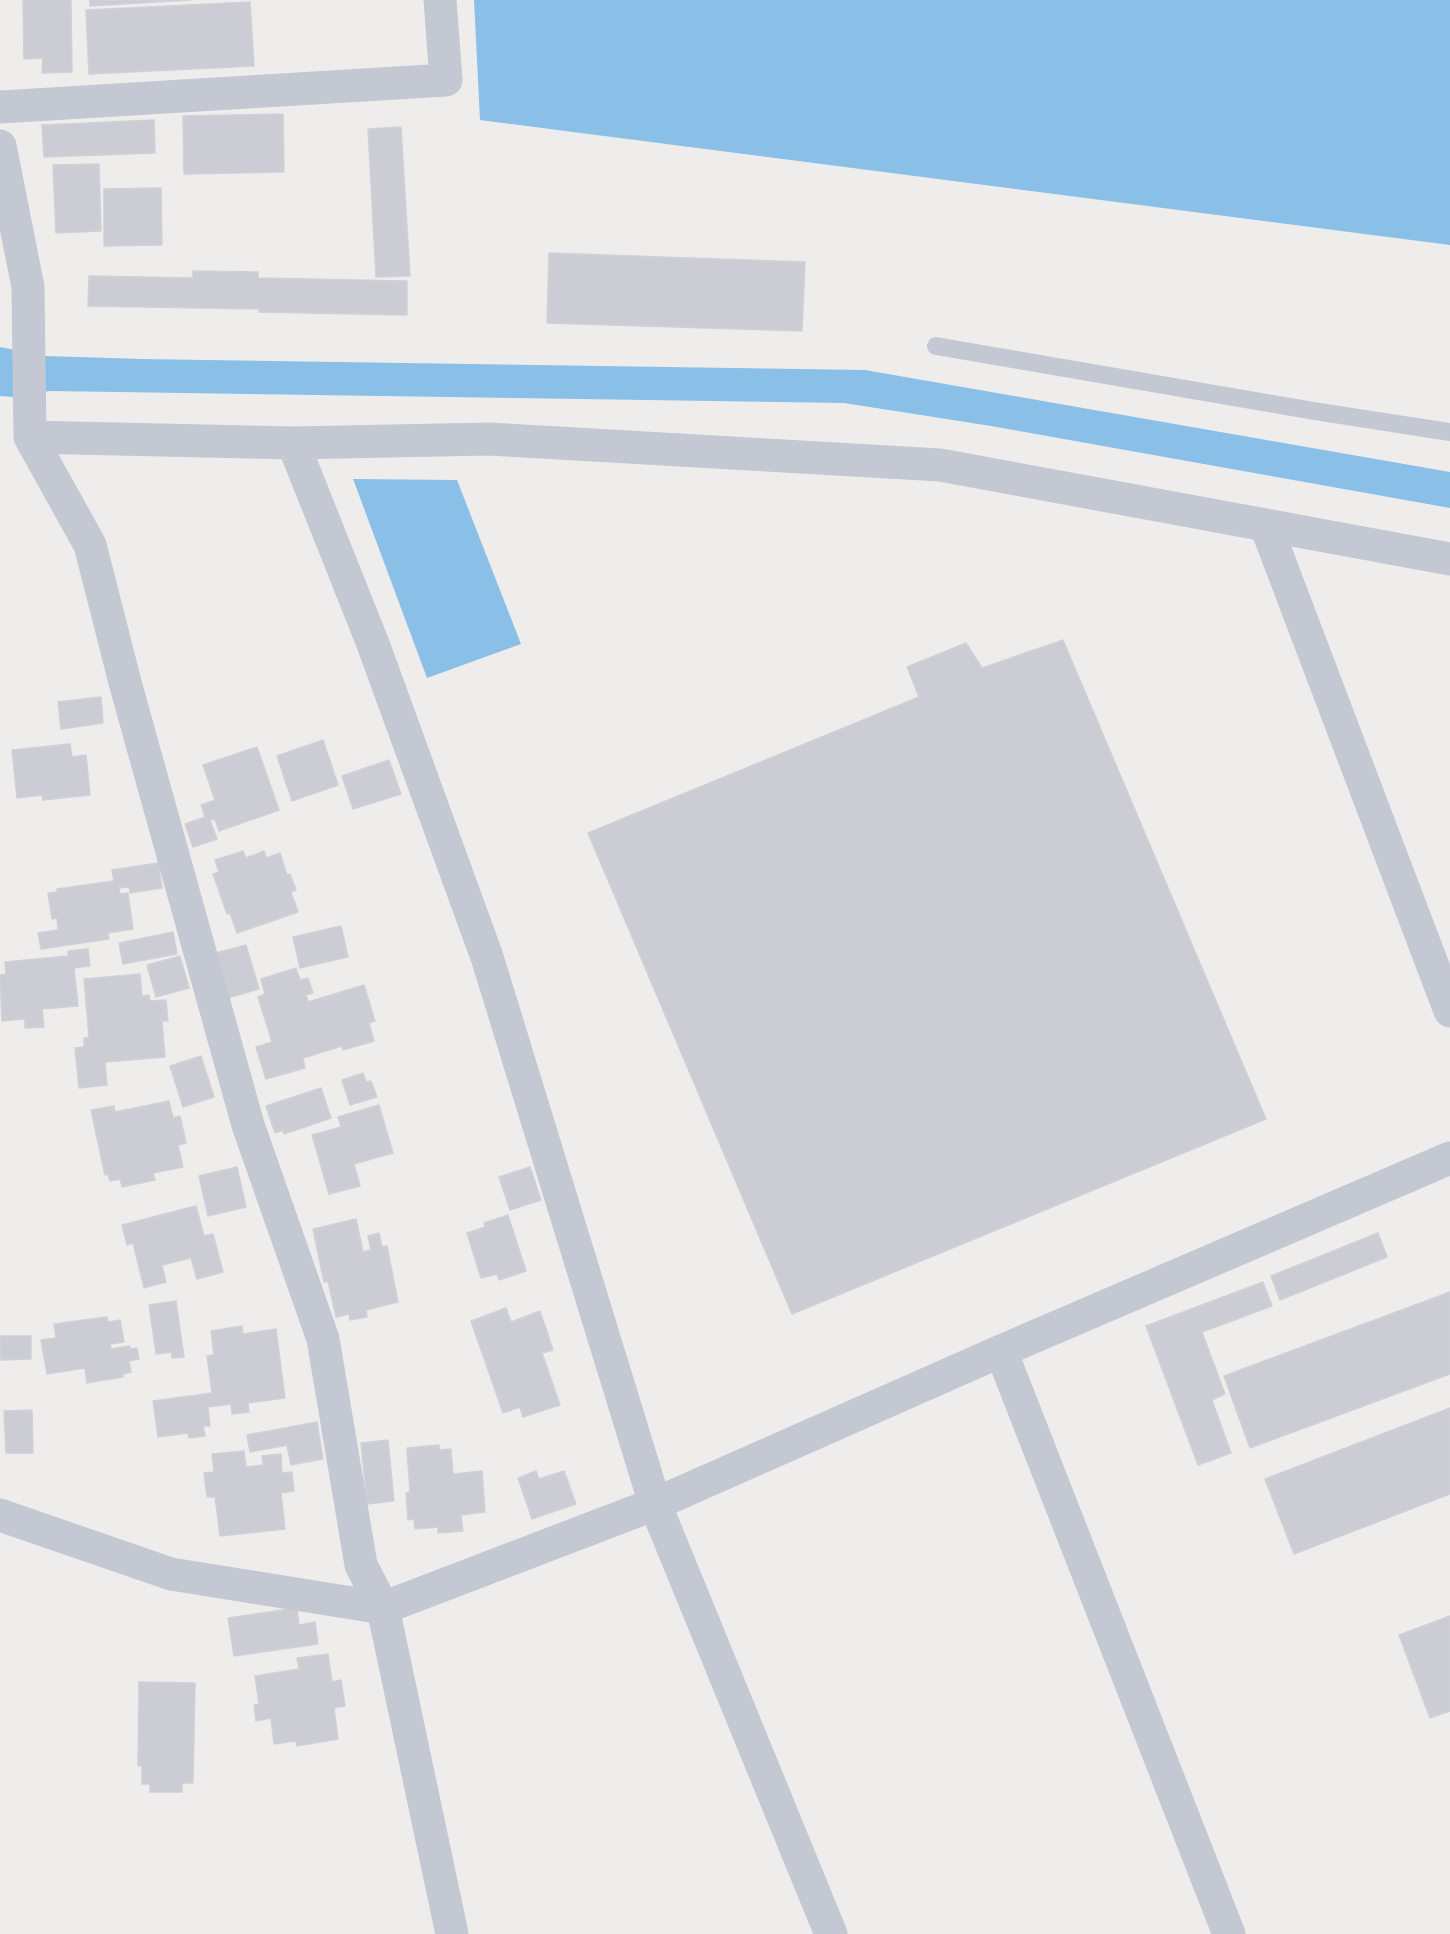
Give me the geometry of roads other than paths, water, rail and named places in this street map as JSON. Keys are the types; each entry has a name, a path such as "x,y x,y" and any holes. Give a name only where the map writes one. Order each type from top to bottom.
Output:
{"street":[{"path":"0,107 446,80 440,0"},
{"path":"0,146 28,286 30,437 90,545 126,686 248,1125 323,1340 361,1564 383,1608 452,1934"},
{"path":"30,437 293,443 489,439 940,465 1450,559"},
{"path":"293,443 373,644 487,957 655,1504 831,1934"},
{"path":"1266,526 1450,1011"},
{"path":"0,1515 171,1574 383,1608 655,1504 1001,1351 1450,1158"},
{"path":"1001,1351 1229,1934"}],"lane":[{"path":"936,346 1450,432"}],"water":[{"path":"474,0 1450,0 1450,245 480,120"},
{"path":"0,347 46,356 141,359 865,370 1450,472 1450,508 991,426 844,403 50,391 14,397 0,396"},
{"path":"353,479 457,480 521,644 427,678"}]}
